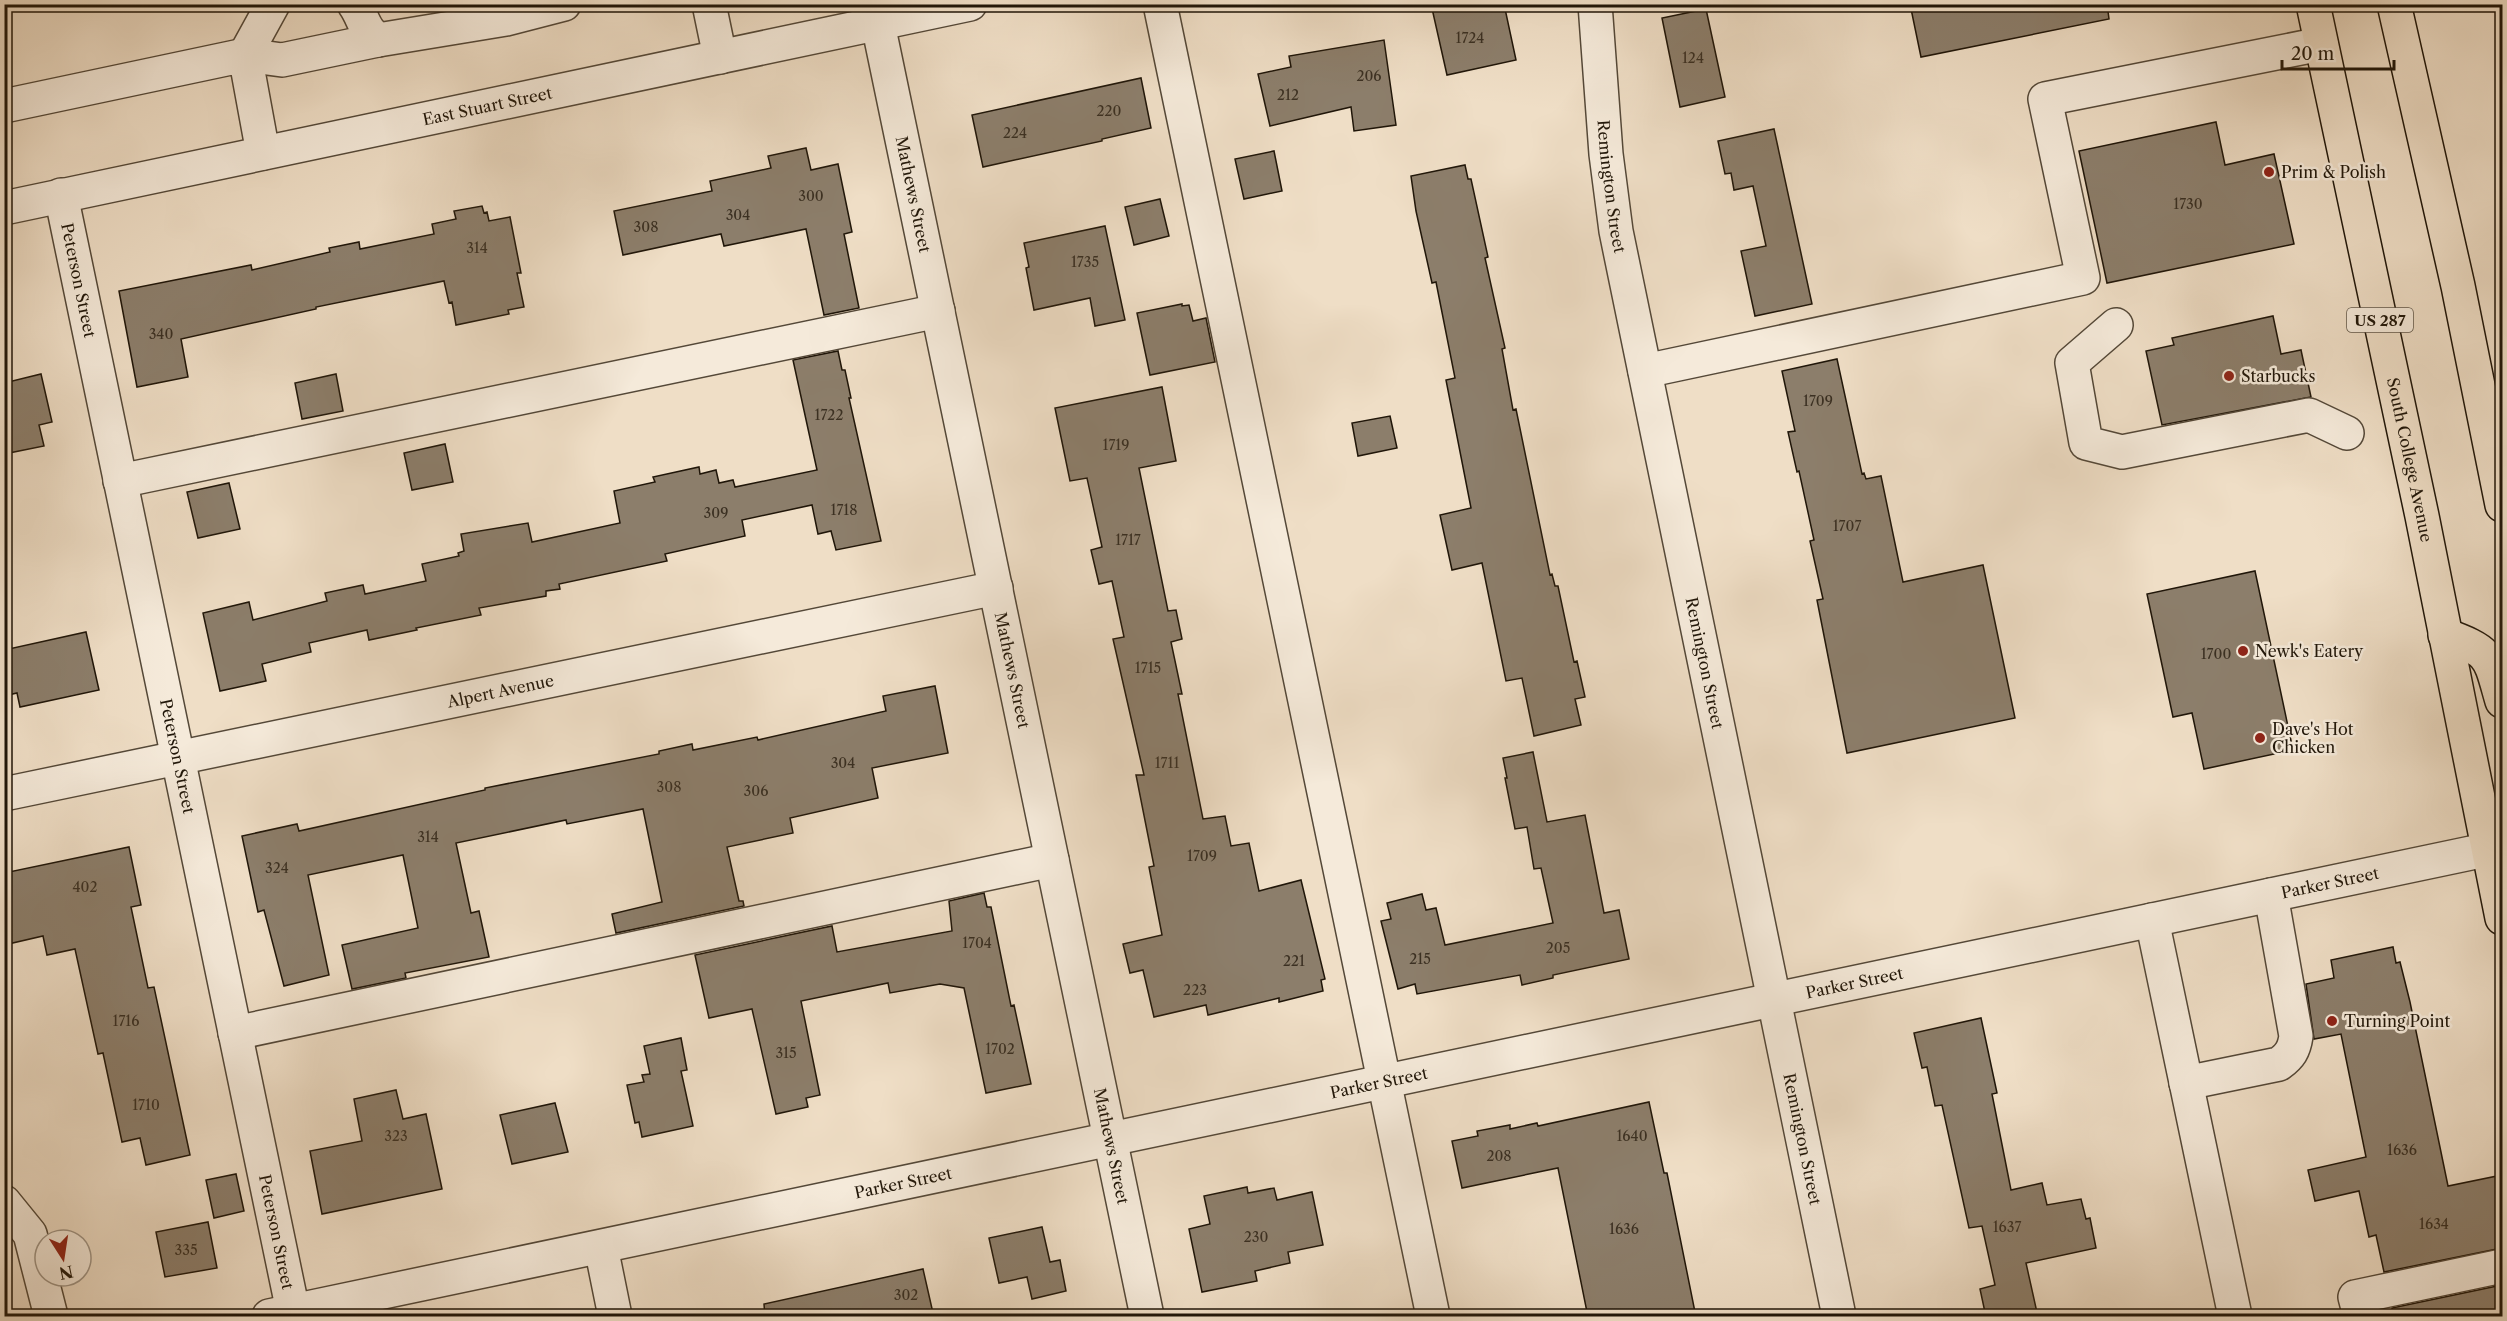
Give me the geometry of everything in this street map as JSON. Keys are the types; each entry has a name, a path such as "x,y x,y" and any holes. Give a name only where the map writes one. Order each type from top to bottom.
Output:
{"highway":[{"name":"South College Avenue","path":"2313,4 2420,504 2445,635 2496,851 2502,918"},
{"path":"2394,4 2458,286 2502,505"},
{"path":"2445,635 2482,650 2491,661 2502,701"}],"street":[{"path":"262,153 245,55 273,4"},
{"path":"354,4 361,14 367,32 378,40"},
{"path":"4,106 245,55 282,60 378,40 441,31 564,4"},
{"path":"709,4 720,57"},
{"name":"East Stuart Street","path":"4,208 720,57 859,19 970,4"},
{"path":"1160,4 1433,1317"},
{"name":"Remington Street","path":"1595,4 1606,154 1616,231 1839,1317"},
{"name":"Mathews Street","path":"859,19 938,311 1147,1317"},
{"path":"1645,371 2083,278 2045,99 2321,44"},
{"name":"Peterson Street","path":"61,195 235,1033 285,1315"},
{"path":"120,481 938,311"},
{"path":"2116,325 2072,363 2086,443 2122,452 2309,415 2348,433"},
{"name":"Alpert Avenue","path":"4,794 996,588"},
{"name":"Parker Street","path":"285,1315 2271,895 2496,851"},
{"path":"235,1033 1052,860"},
{"path":"2186,1083 2278,1064 2288,1057 2295,1047 2296,1036 2271,895"},
{"path":"2152,920 2235,1317"},
{"path":"4,1202 30,1234 51,1317"},
{"path":"601,1247 615,1317"},
{"path":"2360,1317 2355,1297 2502,1266"}],"building":[{"path":"1431,4 1504,4 1516,60 1447,75"},
{"path":"1910,4 2107,4 2109,19 1921,57"},
{"path":"1706,9 1725,97 1680,107 1662,18"},
{"path":"1384,40 1396,125 1354,131 1351,107 1270,126 1258,74 1291,67 1289,56"},
{"path":"1141,78 1151,128 983,167 972,115"},
{"path":"2216,122 2225,165 2274,154 2294,244 2107,283 2079,151"},
{"path":"1774,129 1812,304 1755,316 1741,251 1766,246 1753,186 1734,190 1731,173 1725,174 1718,141"},
{"path":"806,148 811,170 838,164 852,232 844,234 859,308 824,315 806,229 724,246 721,234 623,255 614,211 712,191 710,181 771,168 768,156"},
{"path":"1274,151 1282,191 1244,199 1235,159"},
{"path":"1465,165 1468,179 1471,179 1488,257 1485,258 1505,348 1502,349 1513,410 1516,409 1550,575 1552,574 1555,586 1558,586 1574,662 1577,661 1585,697 1575,699 1581,725 1534,736 1522,678 1506,681 1482,563 1452,570 1440,515 1471,508 1446,380 1455,378 1436,282 1432,283 1416,211 1411,176"},
{"path":"1160,199 1169,236 1134,245 1125,207"},
{"path":"482,206 484,213 487,212 489,221 510,217 521,273 517,273 524,307 508,310 509,314 456,325 452,302 449,303 444,281 316,307 316,309 181,339 188,377 137,387 119,291 251,265 252,270 330,252 329,248 359,242 360,249 434,234 432,224 456,219 454,211"},
{"path":"1105,226 1125,320 1095,326 1090,298 1034,310 1024,243"},
{"path":"1182,304 1182,306 1189,305 1193,321 1206,318 1215,362 1150,375 1137,313"},
{"name":"Starbucks","path":"2273,316 2281,354 2301,350 2311,397 2162,425 2146,351 2174,345 2172,338"},
{"path":"838,351 842,370 845,370 851,398 849,398 881,541 836,550 831,531 818,534 812,505 742,520 745,536 665,554 667,561 559,584 560,589 546,591 546,596 479,608 481,615 369,640 367,630 309,643 311,652 262,664 266,681 220,691 203,613 249,602 253,620 327,601 325,593 363,585 365,594 426,581 422,564 459,556 458,553 464,551 461,534 528,523 532,542 620,523 614,491 655,482 653,477 699,467 700,474 716,470 719,483 733,480 735,487 817,470 793,360"},
{"path":"1837,359 1862,474 1864,473 1866,479 1881,476 1903,582 1983,565 2015,718 1847,753 1817,600 1823,599 1810,541 1814,540 1788,432 1795,431 1782,371"},
{"path":"41,374 52,422 39,425 44,446 4,454 4,383"},
{"path":"336,374 343,411 302,419 295,383"},
{"path":"1162,387 1176,461 1139,468 1168,611 1176,610 1182,639 1171,642 1182,694 1178,694 1203,819 1225,816 1231,846 1249,843 1259,891 1301,880 1325,979 1321,980 1323,991 1279,1002 1279,998 1208,1015 1206,1005 1154,1017 1143,970 1130,973 1123,944 1162,935 1149,867 1154,866 1136,775 1144,775 1113,639 1124,637 1112,581 1099,584 1091,550 1102,547 1087,478 1070,481 1055,408"},
{"path":"1390,416 1397,448 1358,456 1352,423"},
{"path":"445,444 453,482 412,490 404,453"},
{"path":"229,483 240,529 198,538 187,492"},
{"path":"2255,571 2293,750 2204,769 2192,713 2173,717 2147,594"},
{"path":"86,632 99,690 20,707 17,693 4,696 4,650"},
{"path":"935,686 948,753 872,768 878,798 790,818 793,833 727,847 739,901 743,901 744,906 616,933 612,914 662,902 643,809 567,824 566,820 456,843 471,913 479,911 489,957 405,973 406,978 352,989 342,945 418,928 403,855 308,875 329,975 284,986 264,910 258,912 242,836 297,824 299,831 485,790 485,788 659,754 659,751 692,744 693,750 757,737 758,740 886,711 883,696"},
{"path":"1533,752 1547,822 1585,815 1604,913 1619,910 1629,959 1553,975 1553,978 1522,985 1520,975 1417,994 1415,984 1398,989 1381,921 1391,919 1387,903 1422,894 1426,910 1436,908 1445,945 1553,923 1541,868 1534,869 1527,827 1515,829 1505,778 1507,778 1503,758"},
{"path":"129,847 141,905 131,907 148,988 154,987 190,1155 146,1165 140,1138 122,1142 103,1053 98,1054 75,949 47,955 43,936 4,945 4,873"},
{"path":"984,893 987,907 991,907 1011,1006 1014,1005 1031,1084 986,1093 964,988 940,984 890,993 888,983 801,1001 820,1095 806,1098 808,1107 776,1114 752,1009 709,1018 695,955 832,926 837,952 952,931 949,901"},
{"path":"2393,947 2396,963 2400,962 2410,1002 2448,1186 2502,1175 2502,1248 2384,1272 2376,1235 2369,1237 2359,1191 2315,1201 2308,1170 2366,1157 2341,1034 2314,1039 2306,984 2334,978 2331,960"},
{"path":"1981,1018 1997,1093 1992,1094 2011,1190 2042,1183 2047,1205 2081,1199 2086,1219 2090,1218 2096,1248 2026,1263 2038,1317 1986,1317 1980,1289 1995,1285 1982,1226 1969,1228 1942,1105 1935,1106 1927,1067 1922,1068 1914,1033"},
{"path":"681,1038 687,1070 681,1071 693,1126 642,1137 639,1122 635,1123 627,1085 644,1082 642,1075 650,1074 644,1046"},
{"path":"396,1090 403,1119 426,1114 442,1189 322,1214 310,1151 362,1141 354,1099"},
{"path":"1649,1102 1664,1173 1667,1173 1696,1317 1588,1317 1558,1168 1462,1188 1452,1141 1478,1136 1477,1131 1510,1125 1510,1129 1537,1123 1538,1126"},
{"path":"555,1103 568,1152 512,1164 500,1115"},
{"path":"236,1174 244,1211 214,1218 206,1180"},
{"path":"1247,1187 1248,1193 1274,1188 1277,1200 1312,1192 1323,1245 1288,1252 1290,1263 1255,1271 1257,1281 1202,1292 1189,1229 1210,1224 1204,1196"},
{"path":"208,1222 217,1268 165,1277 156,1232"},
{"path":"1042,1227 1050,1262 1060,1260 1066,1291 1032,1299 1027,1277 999,1283 989,1238"},
{"path":"923,1269 933,1313 915,1317 765,1317 764,1304"},
{"path":"2502,1285 2502,1317 2394,1317 2392,1308"}],"place":[{"name":"Prim & Polish","path":"2269,172"},
{"name":"Starbucks","path":"2229,376"},
{"name":"Newk's Eatery","path":"2243,651"},
{"name":"Dave's Hot Chicken","path":"2260,738"},
{"name":"Turning Point","path":"2332,1021"}]}
